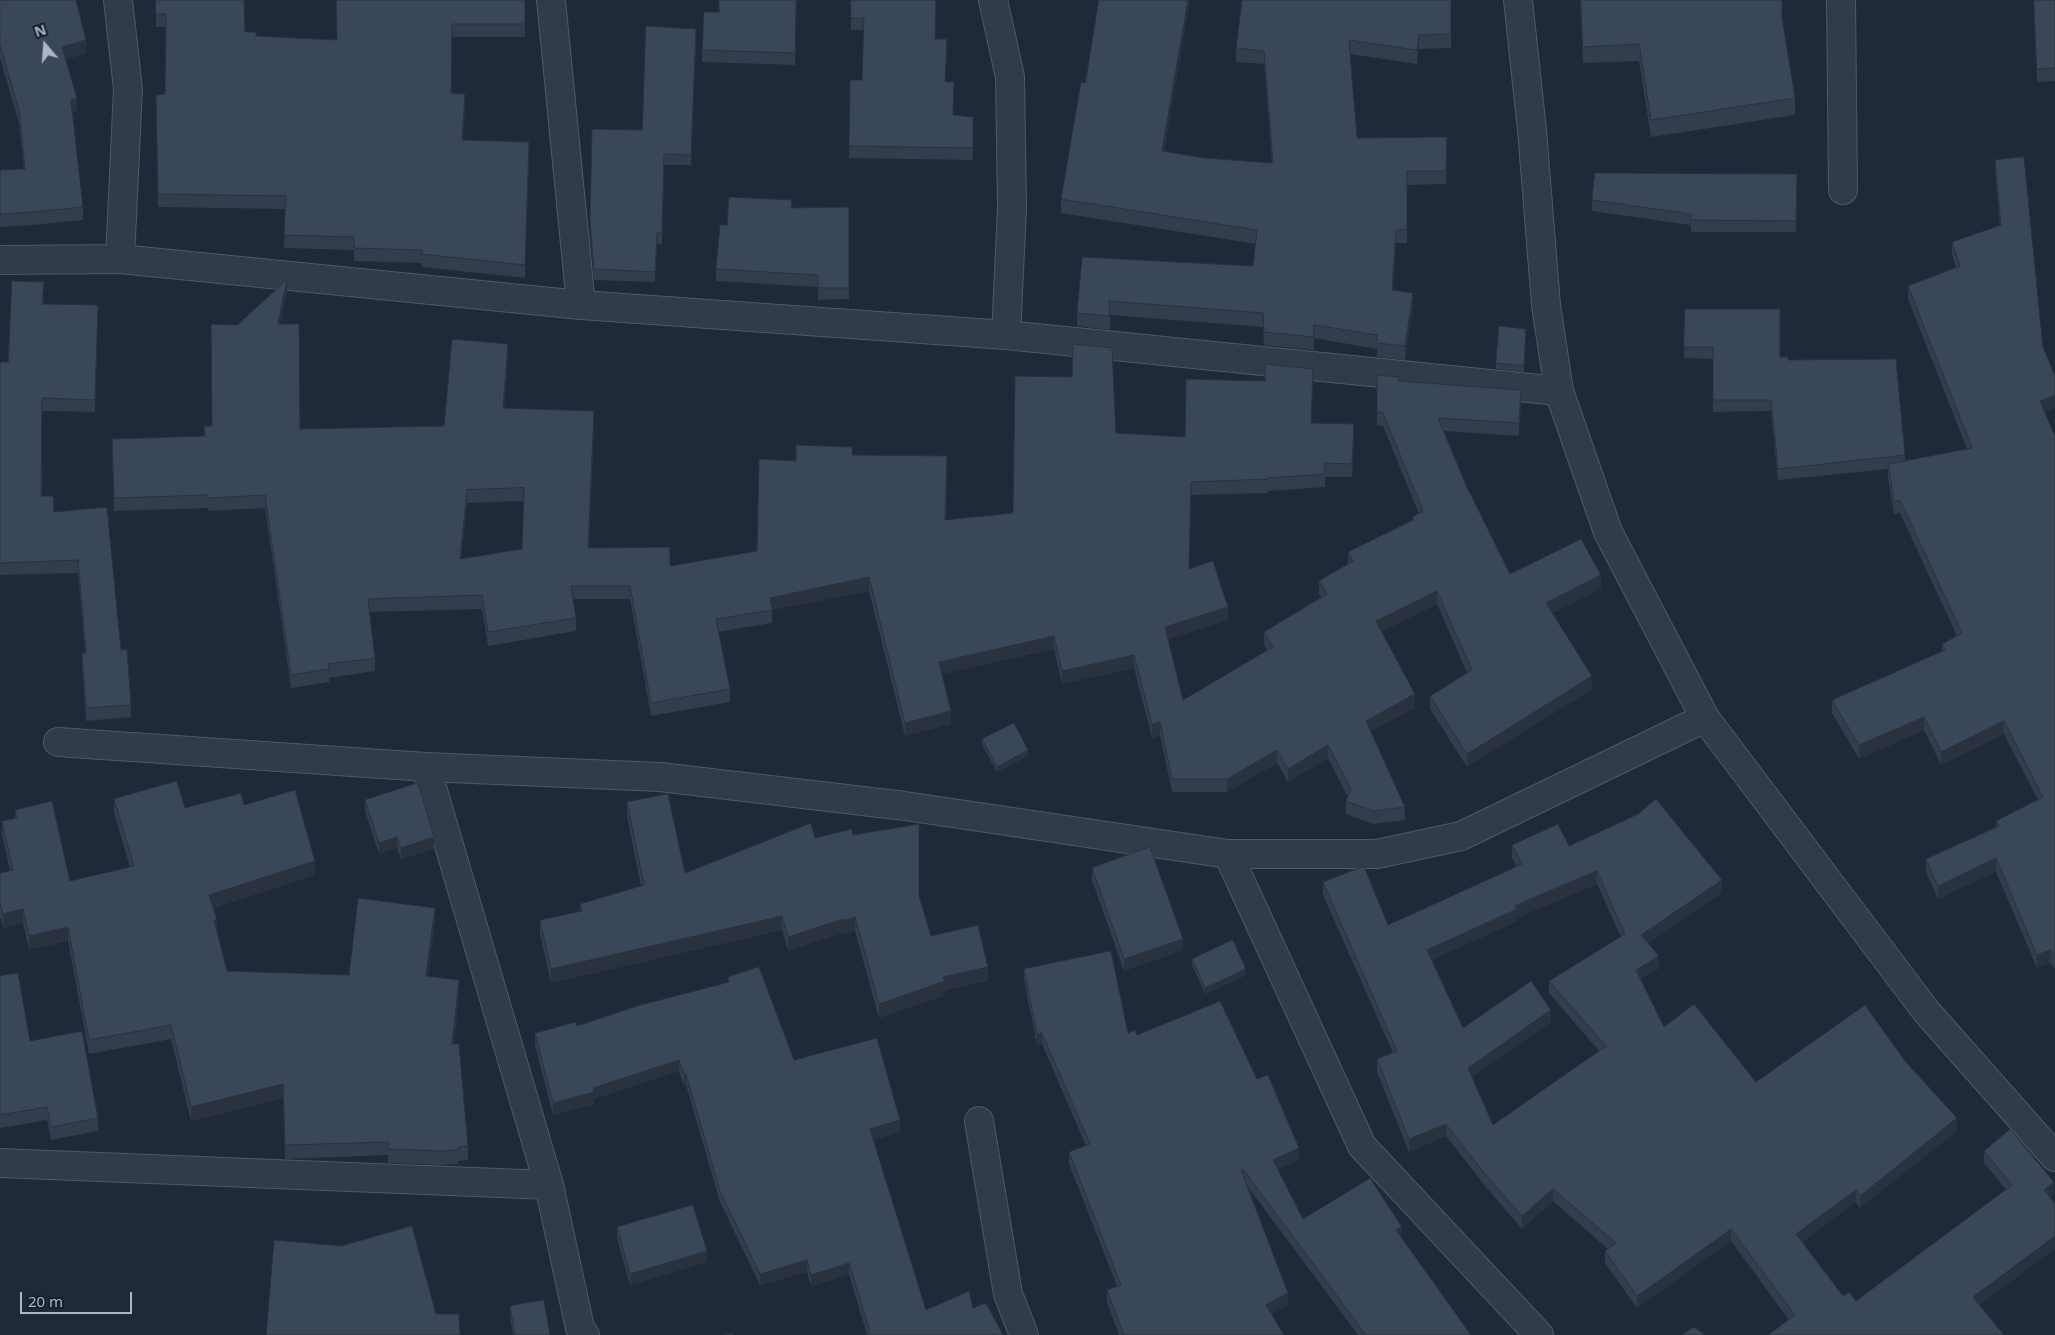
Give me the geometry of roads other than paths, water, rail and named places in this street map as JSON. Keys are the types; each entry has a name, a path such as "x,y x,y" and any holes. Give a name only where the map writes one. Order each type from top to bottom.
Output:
{"street":[{"path":"118,0 128,89 120,259"},
{"path":"551,0 581,305"},
{"path":"993,0 1010,77 1012,208 1006,335"},
{"path":"1518,0 1532,130 1546,305 1559,391 1608,532 1705,718 1926,1011 2055,1157"},
{"path":"1840,0 1843,190"},
{"path":"0,260 120,259 581,305 1006,335 1559,391"},
{"path":"58,742 426,767 660,777 905,806 1228,854 1377,854 1461,836 1705,718"},
{"path":"426,767 550,1185 580,1328 584,1335"},
{"path":"1228,854 1362,1146 1539,1335"},
{"path":"979,1121 1008,1294 1024,1335"},
{"path":"0,1163 550,1185"}]}
